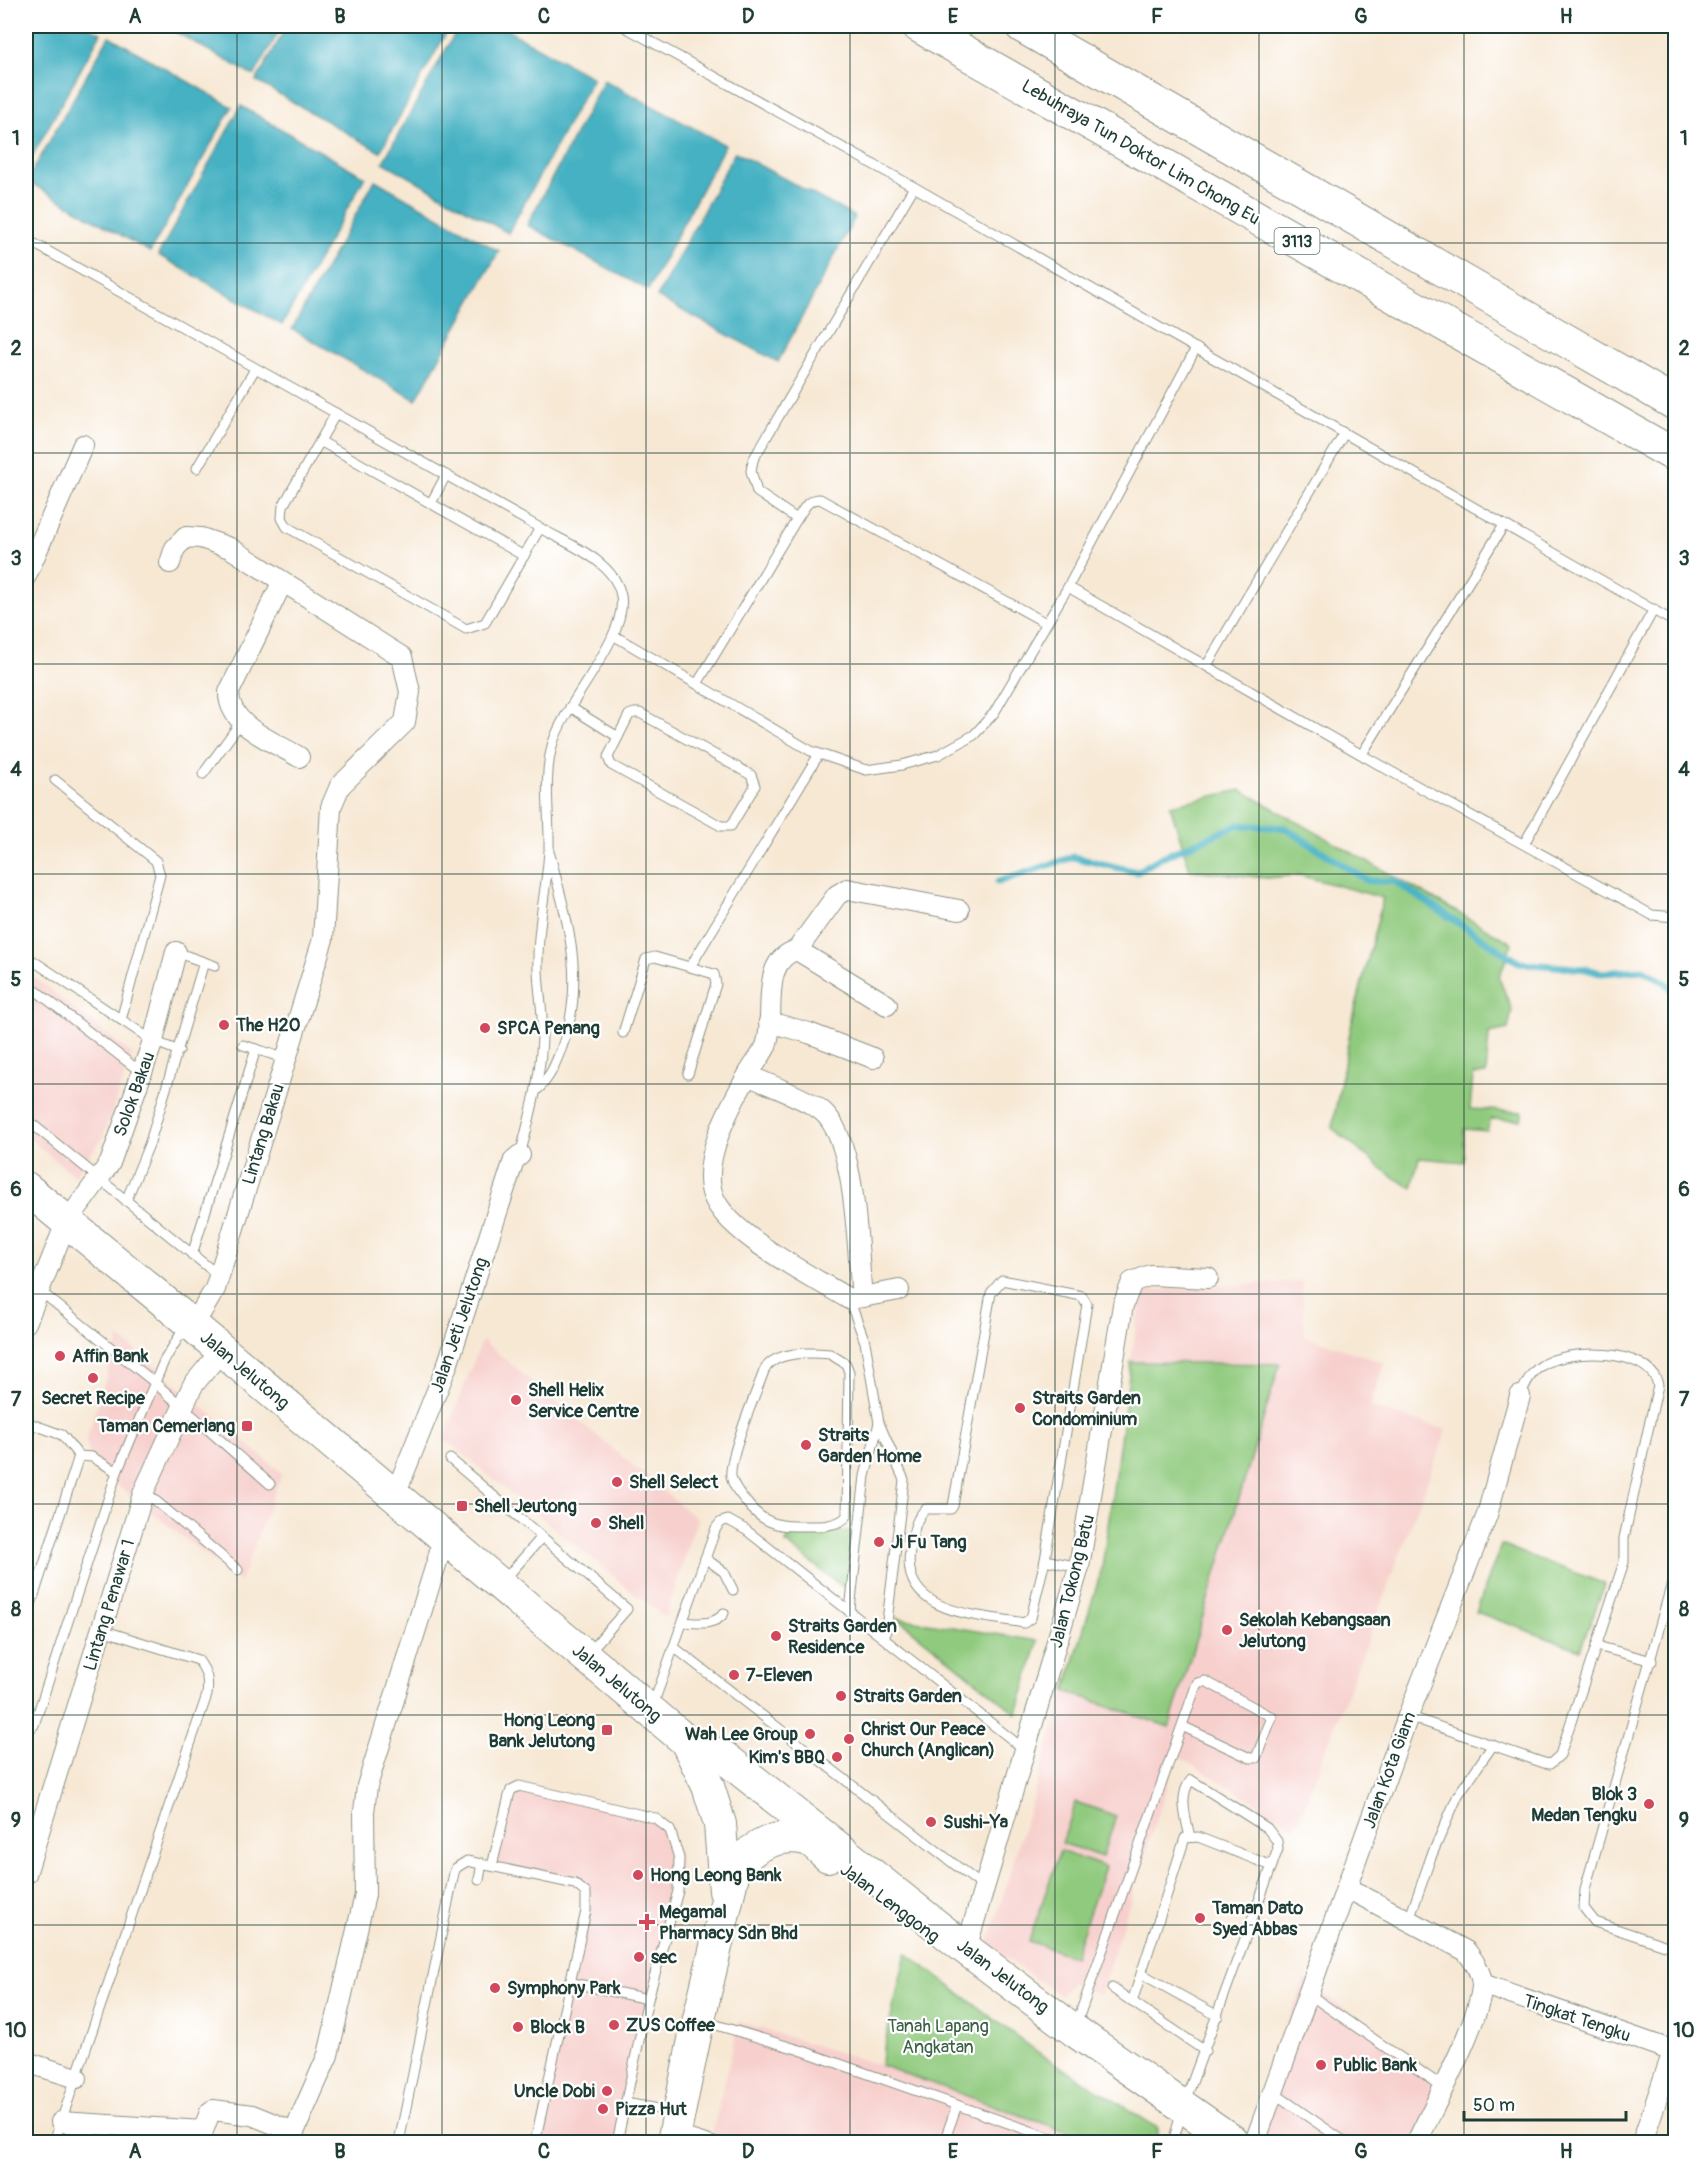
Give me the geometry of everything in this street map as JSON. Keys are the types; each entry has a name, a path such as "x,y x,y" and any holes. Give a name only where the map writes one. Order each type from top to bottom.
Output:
{"highway":[{"name":"Lebuhraya Tun Doktor Lim Chong Eu","path":"919,26 1676,456"},
{"name":"3113","path":"1022,26 1676,404"}],"main road":[{"name":"Jalan Jelutong","path":"26,1188 686,1741 725,1758 966,1949 1087,2039 1234,2142"},
{"name":"Jalan Lenggong","path":"686,1741 708,1786 720,1824 725,1904"},
{"name":"Jalan Lenggong","path":"676,2128 698,2020 735,1866 749,1851 773,1839 807,1839 1082,2050 1087,2039"}],"street":[{"path":"26,576 83,445"},
{"name":"Lintang Bakau","path":"170,563 180,541 194,536 230,548 402,657 410,692 405,722 340,786 331,807 323,939 219,1276 211,1297 191,1324"},
{"path":"282,583 229,692 231,709 241,722 299,757"},
{"path":"899,1290 855,1298 747,1235 726,1217 715,1201 709,1184 708,1169 717,1140 748,1075 766,1046 775,966 785,953 797,950 837,895 847,889 959,910"},
{"path":"797,950 886,1005"},
{"name":"Solok Bakau","path":"26,1323 31,1285 66,1223 110,1163 153,1041 176,952"},
{"path":"769,1022 808,1033 873,1058"},
{"path":"748,1075 821,1110 832,1122 841,1138 849,1168 855,1298"},
{"name":"Jalan Jeti Jelutong","path":"394,1495 448,1363 514,1160 520,1155"},
{"name":"Jalan Tokong Batu","path":"966,1949 1078,1567 1123,1305 1132,1282 1151,1275 1208,1278"},
{"name":"Lintang Penawar 1","path":"26,1874 144,1491 194,1384 222,1350"},
{"name":"Jalan Kota Giam","path":"1255,2142 1310,1995 1408,1716 1487,1515 1520,1396"},
{"path":"61,2122 203,2137 210,2112 213,2110 252,2115 294,2132 328,2055 365,1895 364,1812 367,1786 439,1555 442,1536"},
{"path":"1347,1888 1466,1951 1477,1965 1482,1984 1474,2016 1417,2142"},
{"name":"Tingkat Tengku","path":"1482,1984 1674,2047"},
{"path":"1642,2142 1669,2089 1674,2047"},
{"path":"26,2062 77,2078"}],"lane":[{"path":"623,26 914,187 1676,623"},
{"path":"797,519 757,492 752,471 753,460 914,187"},
{"path":"26,239 540,528 601,564 612,573 619,585 622,599 613,635 570,706 552,745 548,773 549,850 537,959 542,1018 537,1090 520,1155"},
{"path":"613,635 819,754 866,770 902,765 938,755 974,735 994,713 1068,587 1196,348"},
{"path":"197,468 255,369"},
{"path":"336,413 283,506 282,518 287,527 466,629 485,623 540,528"},
{"path":"1207,665 1344,435"},
{"path":"320,441 524,556"},
{"path":"431,503 446,475"},
{"path":"697,684 808,502 820,499 1046,623"},
{"path":"1362,754 1504,525"},
{"path":"1068,587 1652,915 1676,917"},
{"path":"1524,844 1654,609"},
{"path":"570,706 618,736"},
{"path":"640,714 751,774 755,786 734,822 726,827 721,826 611,765 608,757 618,736 629,715 640,714"},
{"path":"203,774 241,722"},
{"path":"690,967 819,754"},
{"path":"55,780 160,867 160,875 120,1020"},
{"path":"537,1090 551,1077 565,1040 571,1014 574,981 570,932 549,850"},
{"path":"176,952 214,966"},
{"path":"26,956 153,1041 179,1051"},
{"path":"623,1034 646,959 655,957 710,972 717,979 688,1074"},
{"path":"126,1201 150,1142 204,963"},
{"path":"26,983 142,1073"},
{"path":"243,1045 286,1059"},
{"path":"192,1255 255,1049"},
{"path":"26,1119 219,1276"},
{"path":"1002,1280 1082,1296 1087,1304 1045,1560 1031,1618 1024,1623 946,1609 930,1602 913,1582 909,1568 916,1521 920,1514 926,1509 951,1509 953,1506 991,1293 1002,1280"},
{"path":"31,1285 154,1382 270,1484"},
{"path":"855,1298 879,1423 903,1472 904,1488 885,1638"},
{"path":"26,1733 34,1725 117,1472 154,1382 191,1324"},
{"path":"826,1353 834,1355 846,1364 849,1372 847,1516 837,1523 785,1527 769,1523 756,1514 733,1484 731,1470 766,1366 774,1359 790,1356 826,1353"},
{"path":"1408,1716 1544,1763 1556,1761 1597,1646 1624,1562 1624,1538 1657,1391 1656,1378 1648,1369 1618,1355 1588,1353 1542,1365 1532,1374 1520,1396"},
{"path":"26,1422 62,1436 79,1456 92,1457 117,1472"},
{"path":"850,1610 865,1476 879,1423"},
{"path":"26,1620 79,1456"},
{"path":"450,1459 627,1608 585,1656"},
{"path":"144,1491 238,1570"},
{"path":"746,1530 756,1514"},
{"path":"650,1711 675,1648 716,1528 721,1522 728,1520 746,1530 850,1610 1025,1750"},
{"path":"500,1584 542,1537"},
{"path":"705,1558 724,1572 733,1590"},
{"path":"1045,1560 1078,1567"},
{"path":"1676,1569 1586,1889 1584,1908 1595,1923 1676,1949"},
{"path":"683,1622 706,1623 716,1620 724,1612"},
{"path":"54,2142 207,1695 209,1681 206,1669 198,1660 102,1630"},
{"path":"1597,1646 1652,1660"},
{"path":"675,1648 985,1888"},
{"path":"1087,2039 1182,1726 1197,1683 1200,1681 1272,1717 1256,1758 1250,1758 1182,1726"},
{"path":"1409,1920 1431,1857 1458,1795 1493,1745"},
{"path":"1173,2142 1183,2107 1278,1849 1273,1834 1191,1780 1186,1786 1184,1798 1190,1837"},
{"path":"479,1880 487,1864 511,1791 519,1786 655,1818 670,1830 679,1858 678,1891 648,2000 617,2142"},
{"path":"1132,2002 1181,1843 1190,1837 1198,1837 1272,1866"},
{"path":"399,2142 454,1873 456,1868 466,1861 574,1884 586,1893 586,1911 568,1982 535,2142"},
{"path":"1142,1974 1218,2016"},
{"path":"568,1982 648,2000"},
{"path":"1112,1988 1205,2051"},
{"path":"1310,1995 1443,2087"},
{"path":"698,2020 800,2050 1062,2142"},
{"path":"1274,2093 1345,2142"},
{"path":"625,2103 676,2128 714,2142"},
{"path":"944,2142 957,2105"}],"shaded area":[{"path":"26,971 132,1054 104,1135 75,1176 26,1136"},
{"name":"Sekolah Kebangsaan Jelutong","path":"1302,1281 1305,1336 1384,1363 1370,1407 1447,1430 1296,1828 1177,1755 1100,1996 1070,1982 1061,1996 988,1945 1102,1568 1141,1291"},
{"path":"119,1337 282,1473 240,1582 92,1465 86,1441"},
{"path":"482,1340 697,1519 665,1618 444,1439"},
{"path":"515,1787 655,1818 670,1830 679,1858 678,1891 617,2142 535,2142 586,1911 581,1887 492,1866"},
{"path":"1304,1979 1453,2087 1429,2142 1266,2142 1249,2130"},
{"path":"739,2022 880,2065 1096,2142 710,2142"}],"green space":[{"path":"1241,790 1512,943 1499,978 1512,1010 1508,1029 1489,1033 1486,1074 1473,1075 1470,1109 1523,1112 1521,1120 1491,1119 1487,1131 1464,1129 1464,1162 1419,1158 1412,1188 1391,1176 1332,1128 1351,1027 1383,898 1299,875 1267,878 1190,870 1170,805"},
{"path":"1131,1362 1280,1364 1169,1727 1065,1691 1102,1568"},
{"path":"791,1531 852,1531 847,1590 786,1543"},
{"path":"1501,1545 1605,1584 1580,1650 1476,1612"},
{"path":"897,1618 1038,1641 1017,1714"},
{"path":"1076,1802 1116,1816 1102,1857 1062,1843"},
{"path":"1060,1851 1105,1867 1074,1957 1029,1941"},
{"name":"Tanah Lapang Angkatan","path":"906,1953 1039,2053 1158,2128 1155,2142 1096,2142 880,2065"}],"water":[{"path":"26,26 87,26 101,33 26,167"},
{"path":"165,26 282,26 254,76"},
{"path":"287,26 450,26 380,152 256,81"},
{"path":"459,26 500,26 593,78 508,233 383,162"},
{"path":"109,36 232,107 150,252 27,181"},
{"path":"604,80 725,145 648,290 527,225"},
{"path":"241,106 365,177 282,325 158,255"},
{"path":"735,152 855,217 778,362 657,297"},
{"path":"375,180 499,251 416,400 292,329"}],"waterway":[{"path":"998,882 1073,857 1137,872 1160,858 1238,825 1285,828 1368,881 1394,881 1520,963 1586,969 1601,973 1643,970 1666,983 1676,995"}],"place":[{"name":"The H2O","path":"224,1025"},
{"name":"SPCA Penang","path":"485,1028"},
{"name":"Affin Bank","path":"60,1356"},
{"name":"Secret Recipe","path":"93,1378"},
{"name":"Shell Helix Service Centre","path":"516,1400"},
{"name":"Straits Garden Condominium","path":"1020,1408"},
{"name":"Taman Cemerlang","path":"247,1426"},
{"name":"Straits Garden Home","path":"806,1445"},
{"name":"Shell Select","path":"617,1482"},
{"name":"Shell Jeutong","path":"462,1506"},
{"name":"Shell","path":"596,1523"},
{"name":"Ji Fu Tang","path":"879,1542"},
{"name":"Sekolah Kebangsaan Jelutong","path":"1227,1630"},
{"name":"Straits Garden Residence","path":"776,1636"},
{"name":"7-Eleven","path":"734,1675"},
{"name":"Straits Garden","path":"841,1696"},
{"name":"Hong Leong Bank Jelutong","path":"607,1730"},
{"name":"Wah Lee Group","path":"810,1734"},
{"name":"Christ Our Peace Church (Anglican)","path":"849,1739"},
{"name":"Kim's BBQ","path":"837,1757"},
{"name":"Blok 3 Medan Tengku","path":"1649,1804"},
{"name":"Sushi-Ya","path":"931,1822"},
{"name":"Hong Leong Bank","path":"638,1875"},
{"name":"Taman Dato Syed Abbas","path":"1200,1918"},
{"name":"Megamal Pharmacy Sdn Bhd","path":"647,1922"},
{"name":"sec","path":"639,1957"},
{"name":"Symphony Park","path":"495,1988"},
{"name":"ZUS Coffee","path":"614,2025"},
{"name":"Block B","path":"518,2027"},
{"name":"Public Bank","path":"1321,2065"},
{"name":"Uncle Dobi","path":"607,2091"},
{"name":"Pizza Hut","path":"603,2109"}]}
